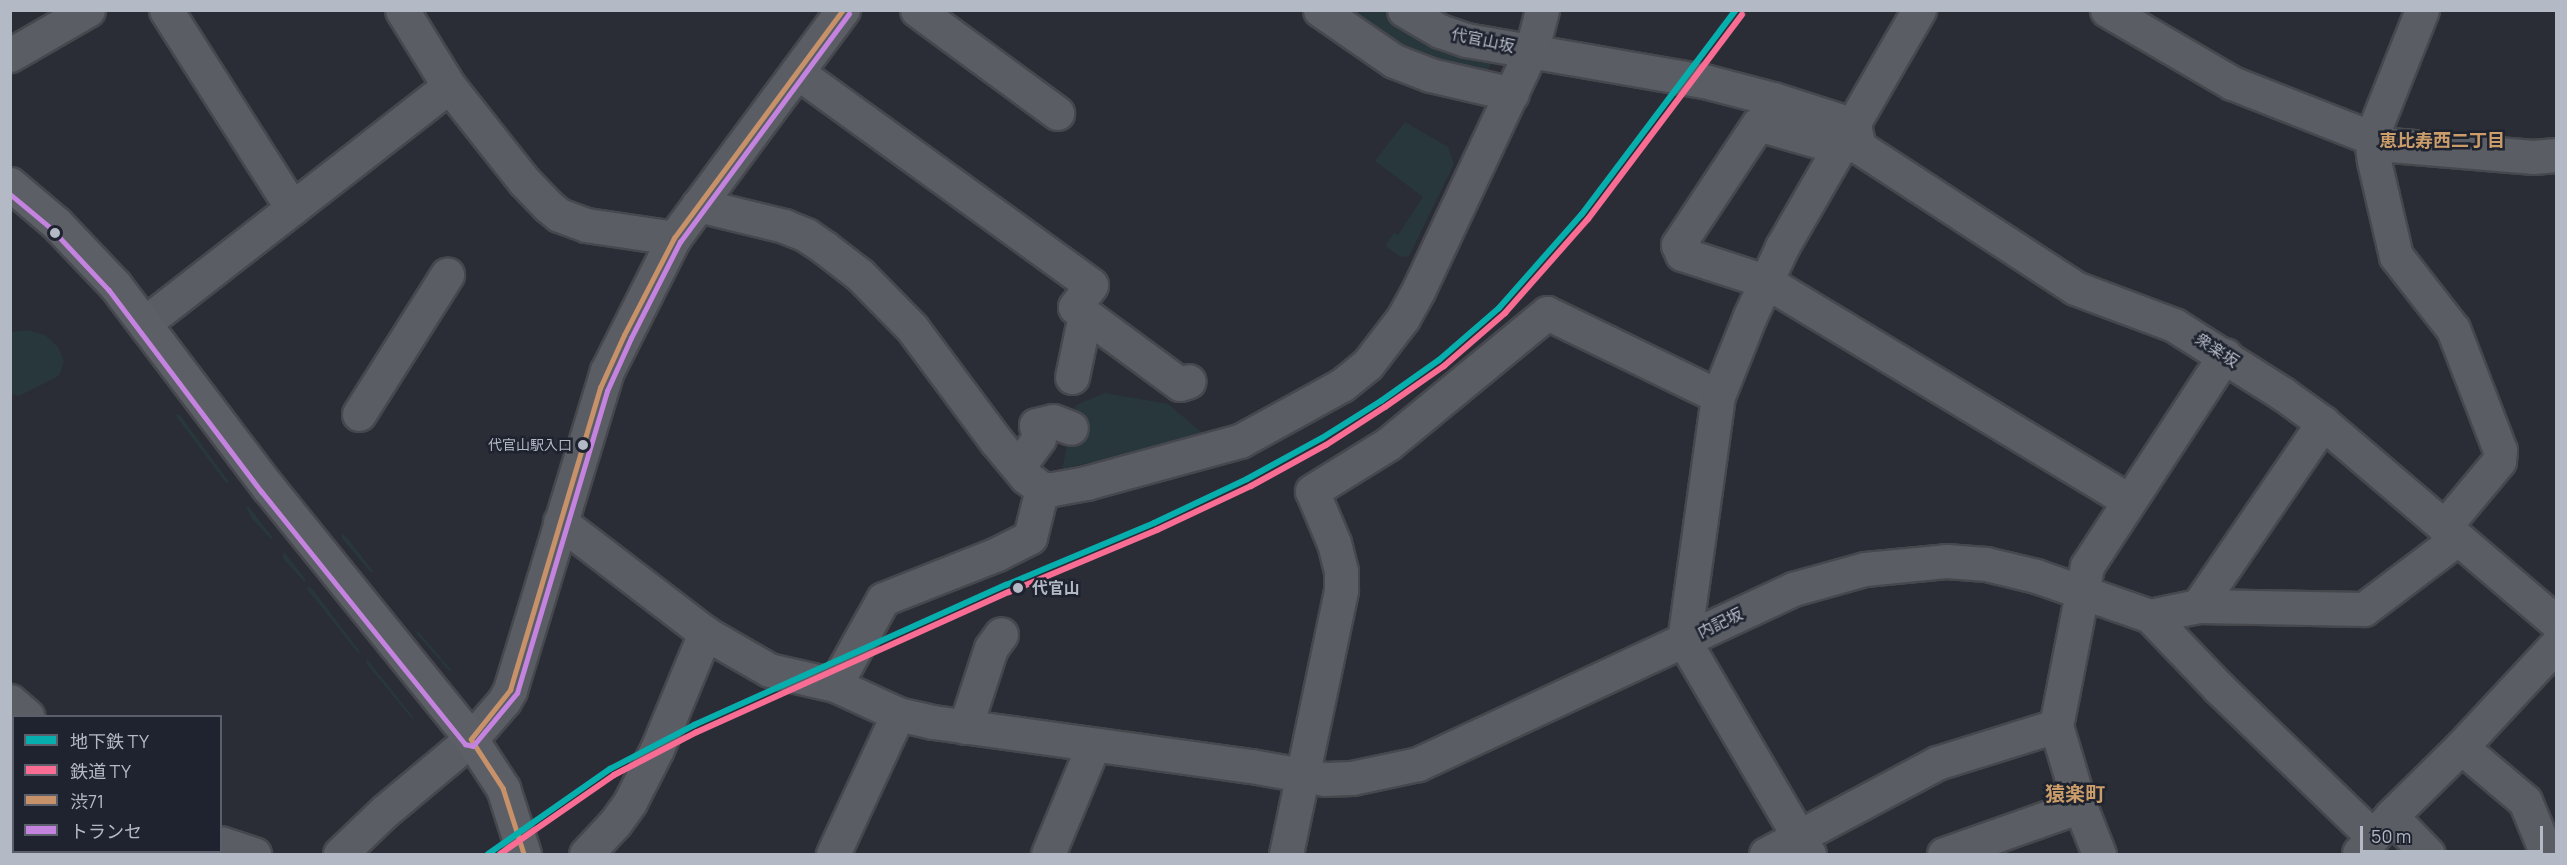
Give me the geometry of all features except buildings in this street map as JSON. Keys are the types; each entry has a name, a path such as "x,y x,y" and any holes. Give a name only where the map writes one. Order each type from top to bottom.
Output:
{"main road":[{"path":"10,184 85,252 146,322 268,488 471,739 503,788 524,855"}],"street":[{"path":"10,55 88,10"},
{"path":"166,10 292,208"},
{"path":"402,10 449,86 524,181 560,215 592,226 674,238"},
{"path":"340,855 384,811 471,739 510,690 607,371 674,238 843,10"},
{"path":"917,10 1057,113"},
{"path":"1320,10 1404,65 1430,75 1512,94"},
{"name":"代官山坂","path":"1404,10 1440,31 1466,40 1532,49 1704,81 1773,99 1847,136"},
{"path":"698,206 784,226 806,235 847,264 912,328 996,441 1026,477 1042,489 1086,483 1240,441 1350,380 1377,355 1403,318 1494,126 1512,94 1532,49 1542,10"},
{"path":"1804,846 1684,641 1718,396 1765,281 1782,247 1919,10"},
{"path":"2108,10 2232,83 2390,145 2533,157 2556,155"},
{"path":"2150,616 2198,606 2364,609 2451,533 2499,461 2500,450 2453,329 2396,256 2371,138 2422,10"},
{"path":"797,72 1091,285 1075,307 1180,384 1189,381"},
{"path":"146,322 449,86"},
{"path":"1847,136 1758,124 1678,244 1682,254 1765,281 2128,500"},
{"name":"衆楽坂","path":"1847,136 1859,147 2065,282 2174,325 2225,355 2323,423 2556,622"},
{"path":"359,414 447,275"},
{"path":"1287,855 1341,590 1341,571 1334,543 1312,491 1388,444 1546,313 1718,396"},
{"path":"1072,377 1085,315"},
{"path":"2099,855 2080,806 2056,726 2087,566 2128,500 2225,355"},
{"path":"1026,456 1040,438 1036,425 1053,421 1071,428"},
{"path":"2198,606 2323,423"},
{"path":"835,686 884,599 997,555 1030,537 1042,489"},
{"name":"内記坂","path":"560,522 705,633 769,670 835,686 898,714 965,727 1251,766 1325,779 1352,778 1418,764 1793,589 1856,571 1902,564 1946,561 1986,564 2036,576 2150,616"},
{"path":"2150,616 2219,688 2374,836 2428,855"},
{"path":"586,855 615,823 630,802 657,749 705,633"},
{"path":"965,727 991,648 1001,634"},
{"path":"2374,836 2556,645"},
{"path":"10,701 25,715"},
{"path":"833,855 898,714"},
{"path":"1766,855 1804,846 1937,763 2056,726"},
{"path":"1048,855 1093,746"},
{"path":"2461,747 2525,801 2547,855"},
{"path":"1944,855 2080,806"},
{"path":"222,844 254,855"}],"shaded area":[{"path":"1335,11 1389,11 1494,55 1485,78 1433,67"},
{"path":"1405,122 1448,147 1454,164 1409,256 1401,257 1385,246 1394,233 1398,235 1423,197 1375,161"},
{"path":"28,330 45,335 58,347 64,361 60,374 55,378 19,396 11,394 11,332"},
{"path":"1105,393 1168,404 1206,436 1062,469 1076,405"},
{"path":"177,414 229,482 226,483 176,416"},
{"path":"246,507 249,507 273,538 272,540 252,519"},
{"path":"342,534 373,571 371,573 341,537"},
{"path":"284,552 306,580 304,582 282,557"},
{"path":"308,586 361,653 358,653 307,589"},
{"path":"418,631 451,670 450,672 416,633"},
{"path":"367,659 413,717 413,720 366,663"},
{"path":"12,806 12,853 196,854 11,854"}],"metro line":[{"name":"TY","path":"488,854 610,769 694,725 1006,585 1154,523 1247,479 1322,438 1381,401 1439,360 1499,308 1582,214 1736,10"}],"rail line":[{"name":"TY","path":"500,854 614,775 697,732 1009,592 1157,530 1251,486 1326,445 1385,407 1444,366 1505,313 1588,219 1742,15"}],"transit line":[{"name":"渋71","path":"471,739 510,690 600,388 624,335 674,238 843,10"},
{"name":"トランセ","path":"10,194 51,228 109,290 262,492 465,744 473,746 517,693 607,391 680,242 849,14"},
{"name":"渋71","path":"471,739 503,788 524,854"}],"place":[{"name":"代官山駅入口","path":"583,445"},
{"name":"代官山","path":"1018,588"}],"district":[{"name":"恵比寿西二丁目","path":"2442,140"},
{"name":"猿楽町","path":"2075,793"}]}
